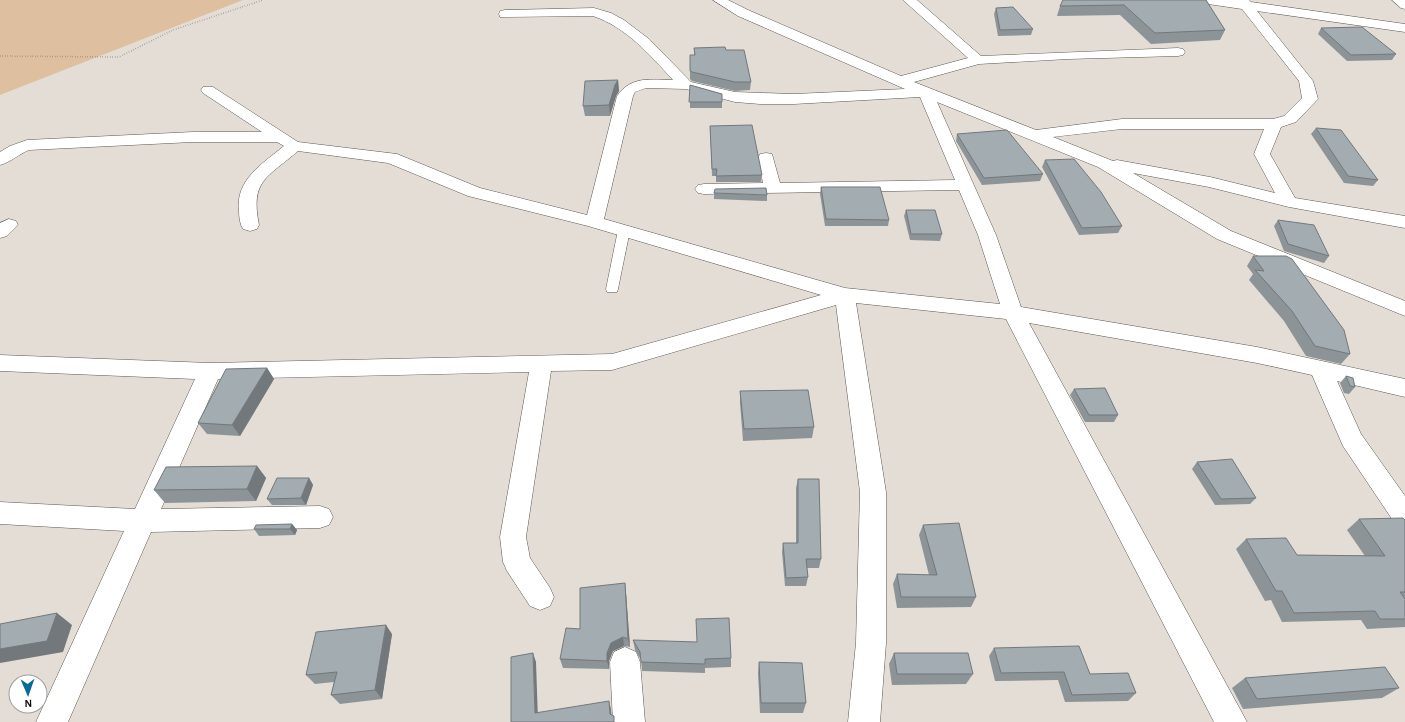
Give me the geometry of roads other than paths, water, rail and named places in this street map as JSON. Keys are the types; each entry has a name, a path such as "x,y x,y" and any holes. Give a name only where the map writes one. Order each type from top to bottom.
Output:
{"street":[{"path":"719,0 743,13 924,92 1104,162 1224,235 1405,309"},
{"path":"909,0 978,60"},
{"path":"1208,0 1245,3 1405,28"},
{"path":"1398,0 1405,5"},
{"path":"1037,135 1122,124 1274,124 1290,119 1310,99 1306,81 1245,3"},
{"path":"505,14 594,12 608,15 660,57 686,86"},
{"path":"900,81 978,60 1068,55 1178,52"},
{"path":"594,222 625,96 630,89 644,84 686,86 735,97 794,99 924,92"},
{"path":"208,90 287,141"},
{"path":"924,92 988,235 1013,313 1231,722"},
{"path":"1274,124 1262,154 1289,202"},
{"path":"0,160 16,148 27,145 185,138 287,141 391,158 474,192 624,230 845,295 1013,313 1257,355 1405,388"},
{"path":"250,225 247,208 248,191 287,141"},
{"path":"766,158 773,189"},
{"path":"1104,162 1210,182 1289,202 1405,222"},
{"path":"704,188 773,189 966,185"},
{"path":"0,363 98,368 210,371 612,362 845,295"},
{"path":"845,295 873,492 871,643 864,722"},
{"path":"540,597 517,562 513,537 541,364"},
{"path":"1320,369 1352,439 1405,517"},
{"path":"52,722 210,371"},
{"path":"0,513 142,521 320,517"},
{"path":"625,662 629,722"}],"lane":[{"path":"612,289 624,230"}]}
